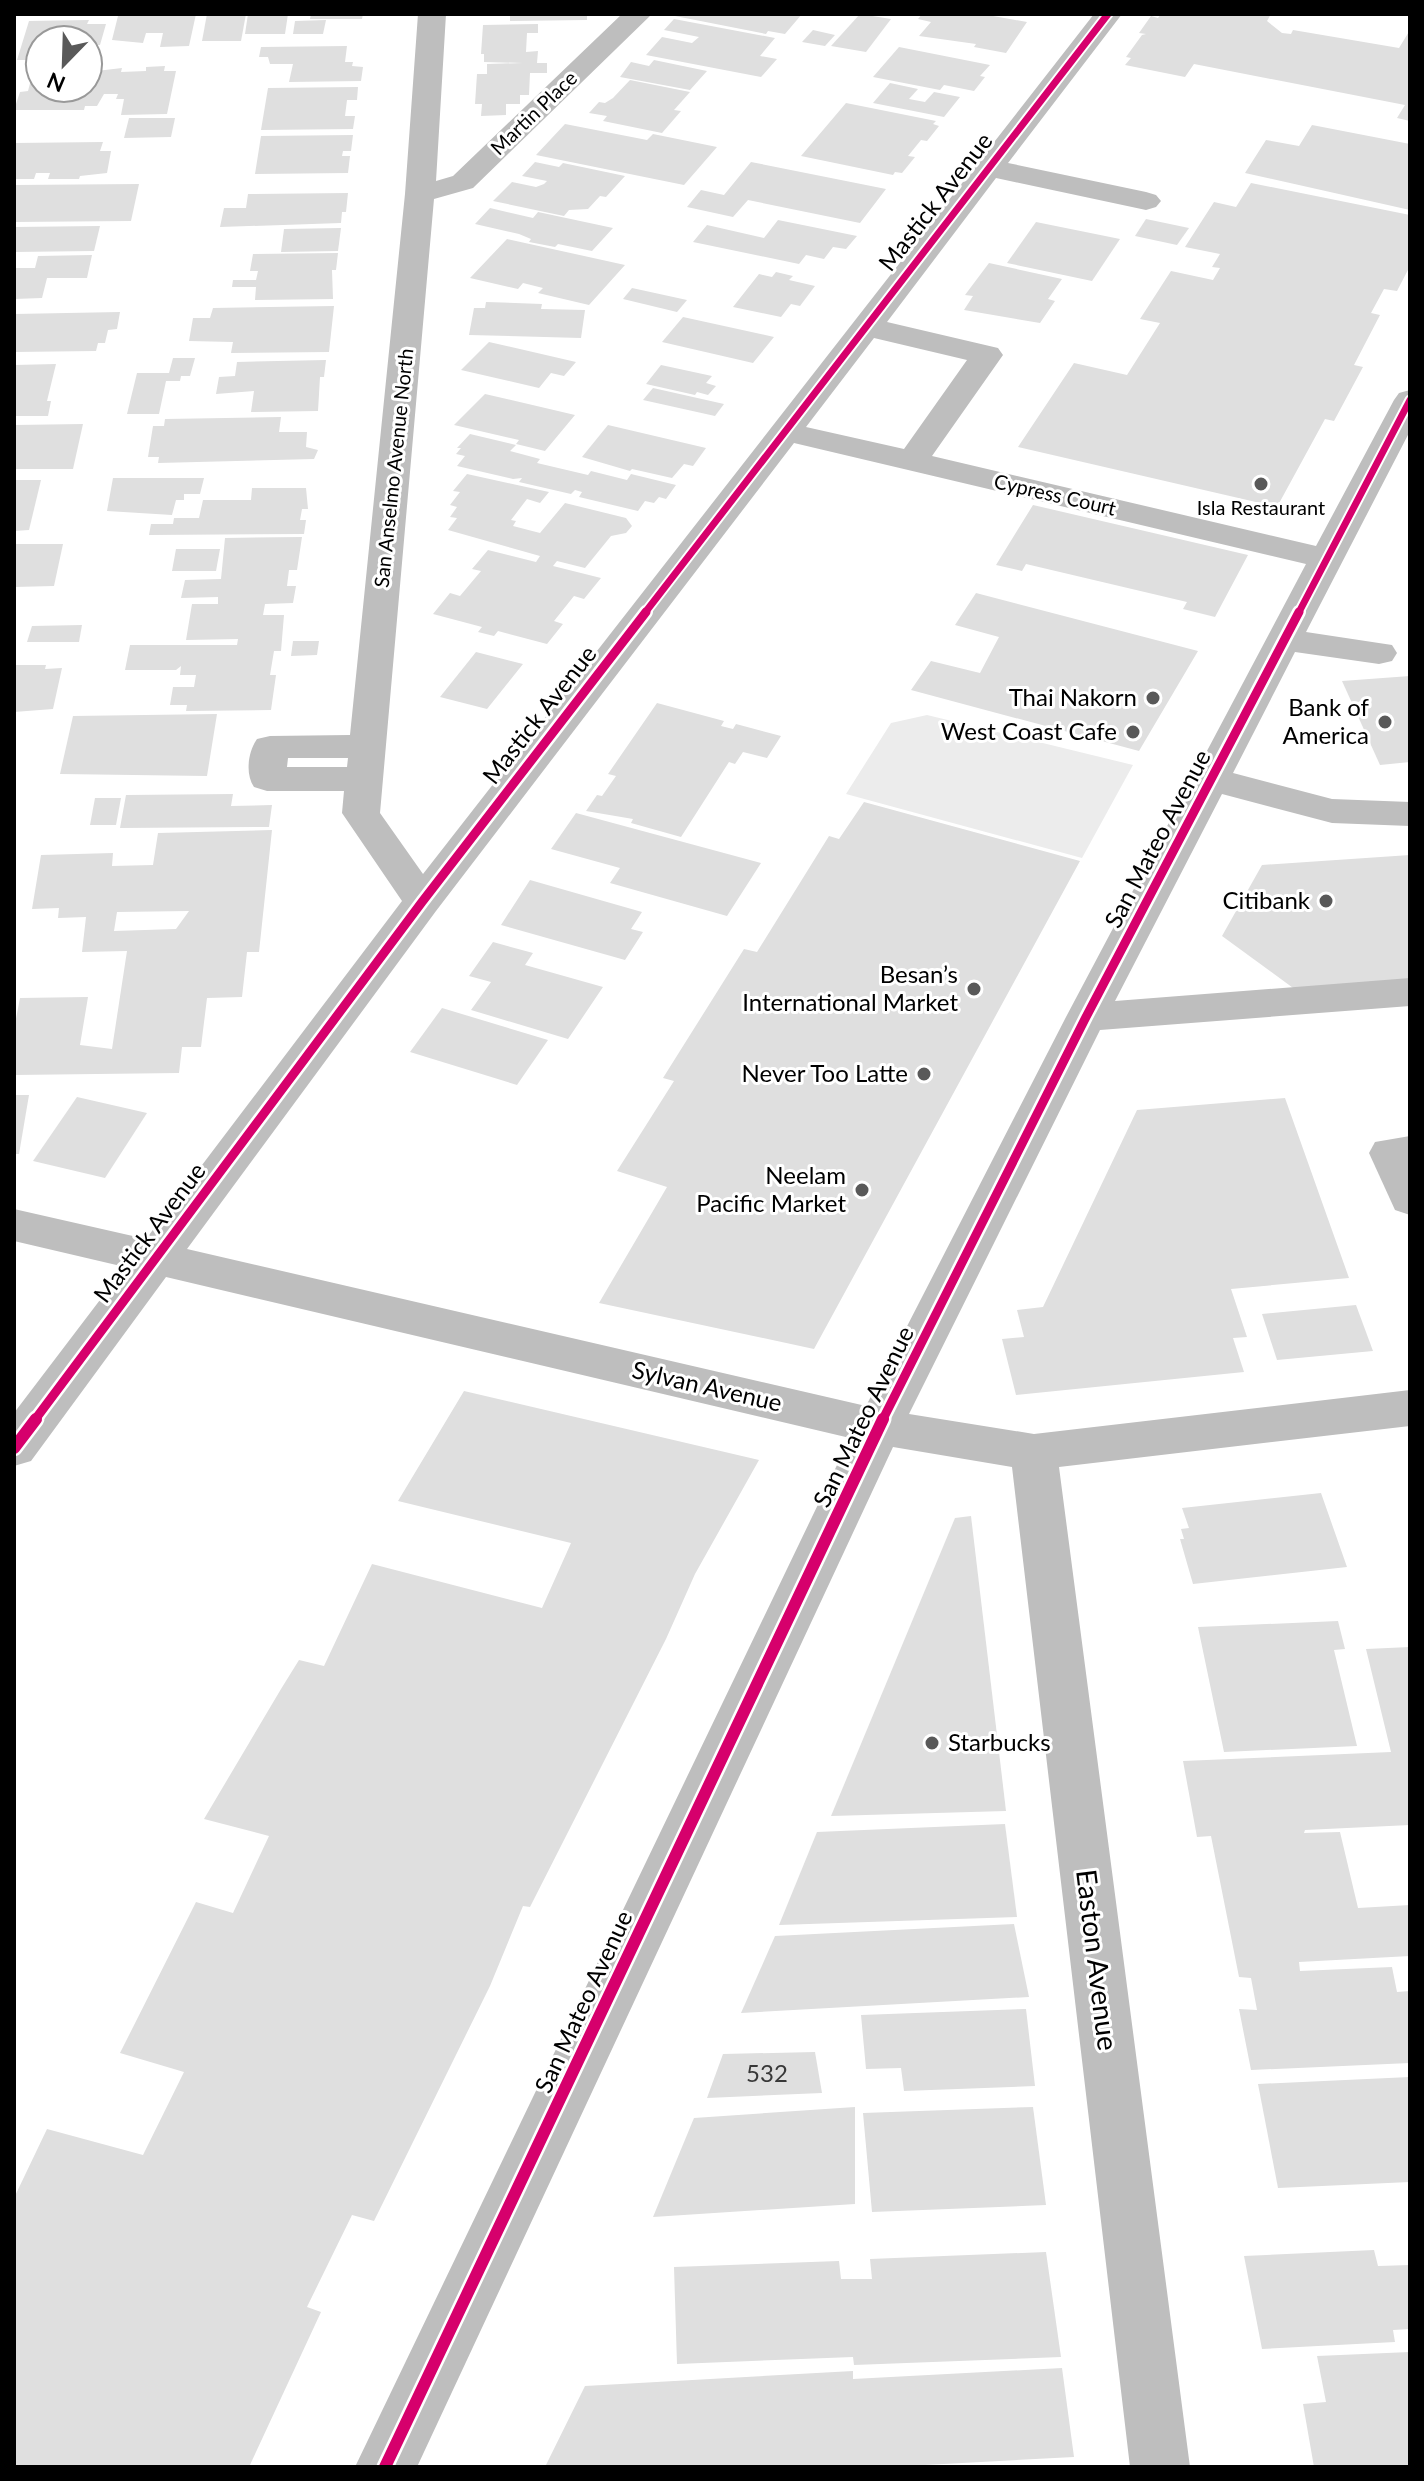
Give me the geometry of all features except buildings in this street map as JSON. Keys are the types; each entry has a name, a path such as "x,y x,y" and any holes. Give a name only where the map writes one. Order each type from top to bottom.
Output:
{"street":[{"name":"San Anselmo Avenue North","path":"422,902 361,813 420,194 432,14"},
{"name":"Martin Place","path":"420,194 463,182 638,14"},
{"name":"Mastick Avenue","path":"14,1448 422,902 1108,14"},
{"path":"988,168 1146,201"},
{"path":"865,326 987,355 912,461"},
{"name":"San Mateo Avenue","path":"385,2467 879,1427 1086,1017 1410,400"},
{"name":"Cypress Court","path":"783,431 1327,559"},
{"path":"1284,640 1379,653"},
{"path":"1213,780 1332,811 1410,814"},
{"path":"1086,1017 1410,992"},
{"path":"1410,1151 1390,1153 1410,1199"},
{"name":"Sylvan Avenue","path":"14,1225 879,1427 1034,1452 1410,1408"},
{"name":"Easton Avenue","path":"1034,1452 1160,2467"}],"shaded area":[{"path":"927,715 1133,765 1082,858 846,794 891,723"}],"cycle path":[{"path":"14,1448 422,902 1108,14"},
{"path":"385,2467 879,1427 1086,1017 1410,400"}],"place":[{"name":"Isla Restaurant","path":"1261,484"},
{"name":"Thai Nakorn","path":"1153,698"},
{"name":"Bank of America","path":"1385,722"},
{"name":"West Coast Cafe","path":"1133,732"},
{"name":"Citibank","path":"1326,901"},
{"name":"Besan’s International Market","path":"974,989"},
{"name":"Never Too Latte","path":"924,1074"},
{"name":"Neelam Pacific Market","path":"862,1190"},
{"name":"Starbucks","path":"932,1743"}]}
